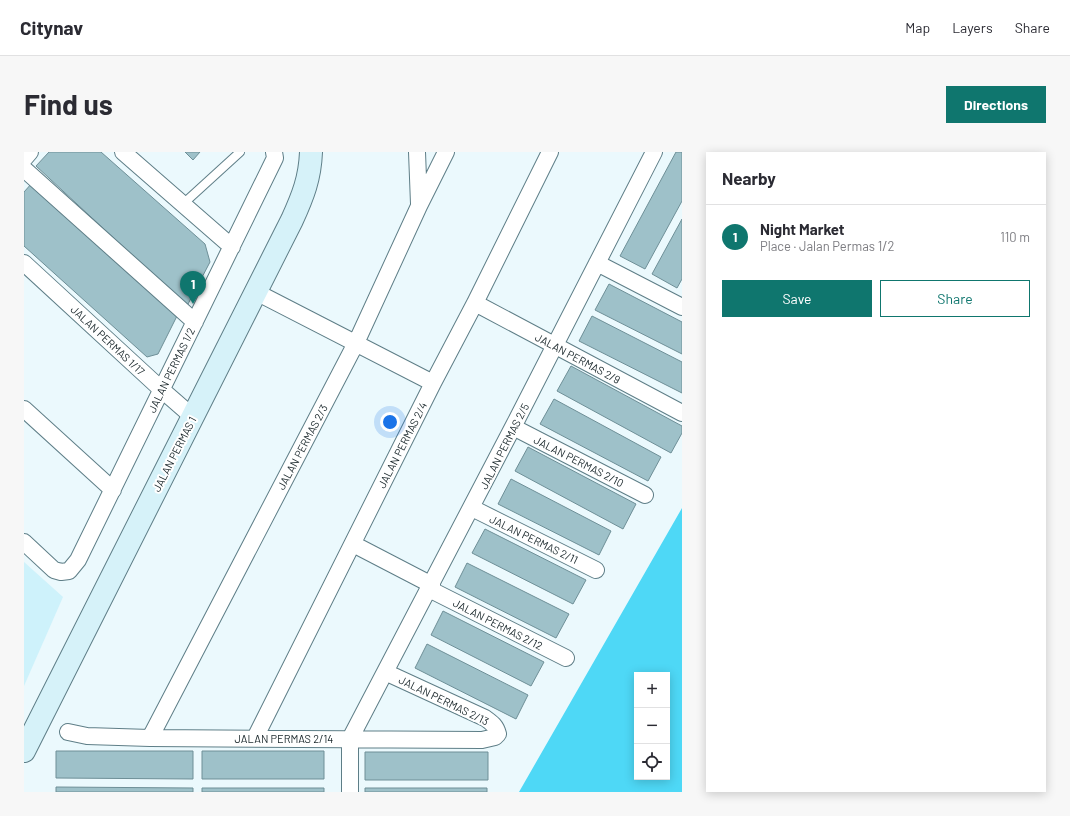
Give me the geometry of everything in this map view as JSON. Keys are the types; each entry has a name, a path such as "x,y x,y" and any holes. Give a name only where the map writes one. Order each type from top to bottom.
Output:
{"street":[{"path":"24,159 30,152"},
{"path":"123,152 232,247"},
{"name":"JALAN PERMAS 1/2","path":"24,542 54,570 61,572 69,571 74,566 113,490 275,158 274,152"},
{"name":"JALAN PERMAS 1","path":"24,751 302,198 309,176 311,152"},
{"path":"417,152 419,206"},
{"name":"JALAN PERMAS 2/3","path":"150,738 356,343 419,206 446,152"},
{"name":"JALAN PERMAS 2/4","path":"255,738 550,152"},
{"name":"JALAN PERMAS 2/5","path":"350,739 514,427 654,152"},
{"path":"24,169 195,322"},
{"name":"JALAN PERMAS 1/17","path":"24,263 162,390 193,416"},
{"path":"597,263 681,304"},
{"path":"256,292 433,383"},
{"name":"JALAN PERMAS 2/9","path":"475,303 682,413"},
{"path":"24,409 113,490"},
{"name":"JALAN PERMAS 2/10","path":"514,427 646,495"},
{"name":"JALAN PERMAS 2/11","path":"472,508 596,570"},
{"name":"JALAN PERMAS 2/12","path":"353,544 430,587 566,658"},
{"name":"JALAN PERMAS 2/13","path":"385,672 485,718 494,724 498,734"},
{"name":"JALAN PERMAS 2/14","path":"68,732 87,736 150,738 482,740 495,737 498,734"},
{"path":"350,739 350,792"}],"lane":[{"path":"183,204 240,152"}],"shaded area":[{"path":"682,508 682,792 519,792"},
{"path":"24,562 63,597 24,686"}],"building":[{"path":"49,152 101,152 205,244 210,262 187,306 36,166"},
{"path":"185,152 200,152 193,160"},
{"path":"676,152 682,152 682,201 645,269 620,256"},
{"path":"32,183 178,314 158,354 147,357 24,246 24,192"},
{"path":"682,219 682,279 677,288 652,274"},
{"path":"609,284 682,322 682,354 595,310"},
{"path":"592,316 682,362 682,393 579,341"},
{"path":"571,366 682,426 682,433 671,453 557,391"},
{"path":"554,399 661,457 648,481 540,424"},
{"path":"528,447 636,504 623,529 515,471"},
{"path":"511,479 611,531 599,555 498,504"},
{"path":"485,529 586,580 573,604 472,553"},
{"path":"467,563 569,614 556,638 455,587"},
{"path":"443,611 544,662 531,686 431,635"},
{"path":"427,644 528,695 516,719 415,668"},
{"path":"56,751 193,751 193,779 56,778"},
{"path":"202,751 324,751 324,779 202,779"},
{"path":"365,752 488,752 488,780 365,780"},
{"path":"56,787 193,788 193,792 56,792"},
{"path":"202,788 324,788 324,792 202,792"},
{"path":"365,788 487,788 487,792 365,792"}],"place":[{"name":"Night Market","path":"193,304"}]}
